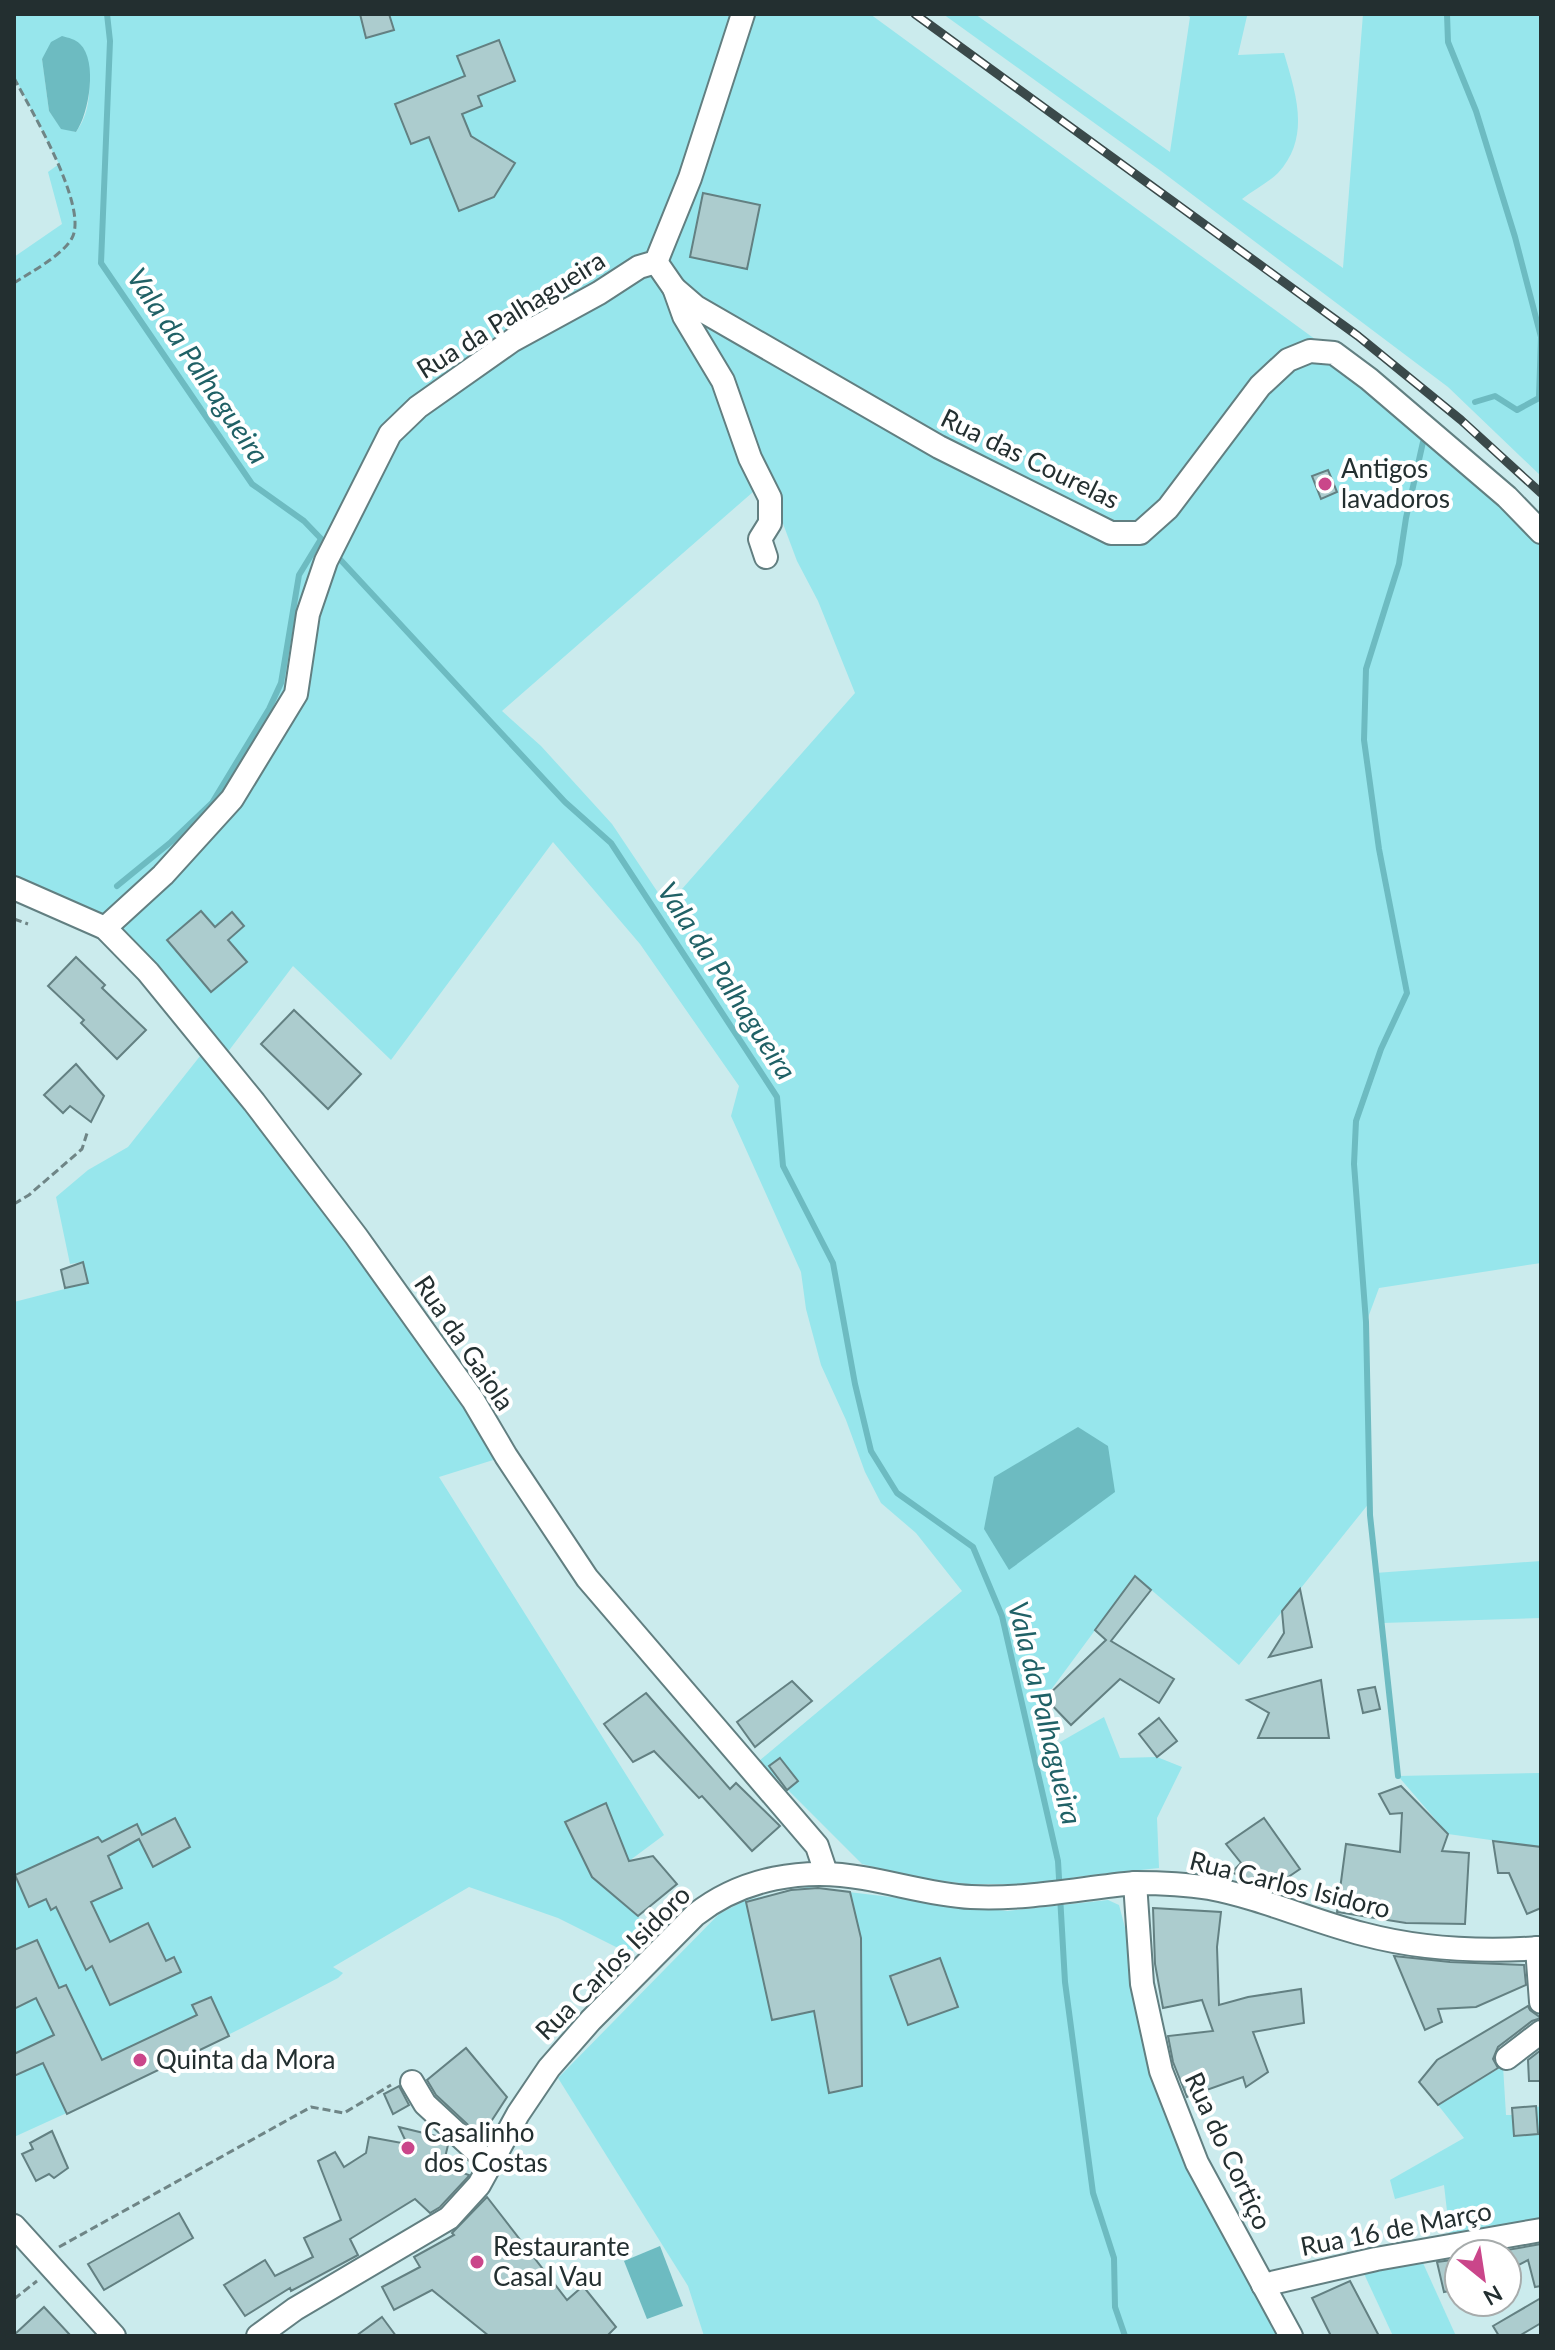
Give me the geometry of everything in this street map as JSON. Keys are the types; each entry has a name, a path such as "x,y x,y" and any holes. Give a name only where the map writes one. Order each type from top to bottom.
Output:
{"street":[{"path":"743,14 690,178 656,262 674,288 684,316 723,381 750,458 770,498 770,523 760,539 766,557"},
{"name":"Rua da Palhagueira","path":"105,928 163,875 232,799 296,694 308,614 330,554 390,434 418,407 513,340 599,293 639,267 656,262"},
{"name":"Rua das Courelas","path":"674,288 696,307 939,447 1111,533 1140,533 1168,508 1260,386 1288,360 1310,351 1334,353 1369,379 1507,497 1541,532"},
{"name":"Rua da Gaiola","path":"14,888 105,928 148,972 254,1102 356,1236 473,1400 506,1456 587,1578 817,1846 826,1873"},
{"name":"Rua Carlos Isidoro","path":"258,2336 295,2309 449,2218 466,2201 518,2114 568,2045 695,1915 713,1901 744,1887 784,1877 826,1873 968,1897 1019,1897 1135,1883 1210,1889 1390,1940 1473,1948 1539,1948"},
{"name":"Rua do Cortiço","path":"1135,1883 1142,1984 1161,2071 1197,2163 1291,2336"},
{"path":"1539,1948 1541,2002"},
{"path":"1507,2058 1541,2032"},
{"path":"412,2082 425,2104 490,2164"},
{"path":"14,2226 114,2336"},
{"name":"Rua 16 de Março","path":"1263,2285 1376,2259 1541,2230"}],"path":[{"path":"14,78 60,164 75,215 73,237 51,259 14,283"},
{"path":"14,919 28,924"},
{"path":"14,1204 29,1195 82,1149 88,1130"},
{"path":"14,2299 47,2263 311,2107 344,2113 400,2079 412,2082"}],"shaded area":[{"path":"14,14 870,14 1334,353 1288,360 1168,508 1111,533 675,290 761,485 502,711 541,746 612,824 667,906 855,693 692,310 994,487 1117,544 1146,544 1178,509 1280,375 1312,362 1327,363 1346,370 1541,532 1541,1263 1379,1288 1366,1323 1370,1502 1239,1665 1135,1576 1045,1698 1035,1707 1048,1749 1104,1717 1120,1758 1157,1757 1182,1767 1157,1818 1159,1868 1076,1877 1046,1884 967,1884 913,1877 862,1864 759,1761 962,1591 916,1533 881,1503 865,1472 821,1365 806,1309 801,1272 731,1116 739,1086 640,944 553,842 391,1060 293,966 221,1061 506,1456 439,1477 664,1835 629,1861 606,1803 565,1822 592,1877 638,1916 647,1933 630,1954 558,1918 469,1887 333,1967 343,1973 338,1978 178,2060 14,2137 14,1302 88,1283 83,1262 70,1264 56,1197 88,1170 128,1147 208,1046 106,929 14,888 14,257 62,224 48,172 59,164 14,76","holes":["42,58 90,73 88,104 81,125 76,132 61,128 49,111"]},
{"path":"943,14 975,14 1170,152 1190,17 1184,14 1245,14 1238,55 1284,53 1296,99 1298,130 1295,145 1278,173 1242,199 1343,268 1363,14 1541,14 1541,476 1448,387 1161,171"},
{"path":"62,36 80,44 89,62 88,101 76,132 61,129 49,111 42,59 51,42"},
{"path":"1078,1427 1108,1446 1115,1492 1009,1570 984,1529 994,1477"},
{"path":"1541,1561 1541,1618 1382,1623 1375,1573"},
{"path":"1541,1773 1541,1847 1448,1834 1398,1776"},
{"path":"807,1887 1007,1911 1108,1900 1119,1905 1158,2071 1288,2336 704,2336 688,2286 558,2078 719,1914 746,1900"},
{"path":"1503,2066 1506,2115 1512,2115 1514,2136 1538,2134 1531,2106 1541,2107 1541,2230 1496,2238 1450,2238 1444,2185 1395,2199 1390,2180 1464,2138 1438,2105"},
{"path":"660,2246 683,2306 647,2319 624,2261"},
{"path":"1418,2252 1443,2307 1443,2318 1448,2318 1456,2336 1393,2336 1359,2263"}],"building":[{"path":"360,14 389,14 394,30 366,38"},
{"path":"499,40 515,81 478,96 482,106 462,114 471,136 515,163 494,197 459,211 429,137 411,144 395,104 465,76 457,56"},
{"path":"703,193 760,205 747,269 690,257"},
{"name":"Antigos lavadoros","path":"1328,470 1337,492 1321,499 1312,476"},
{"path":"201,911 215,927 232,912 244,926 228,940 247,962 211,992 167,940"},
{"path":"76,957 105,985 102,988 146,1030 117,1059 81,1023 84,1020 48,986"},
{"path":"294,1010 361,1074 328,1109 261,1044"},
{"path":"76,1064 104,1096 91,1122 70,1106 63,1113 44,1095"},
{"path":"83,1262 88,1283 65,1288 61,1270"},
{"path":"1135,1576 1151,1590 1111,1641 1174,1679 1159,1703 1120,1679 1071,1725 1045,1698 1106,1640 1095,1630"},
{"path":"1300,1589 1312,1647 1269,1657 1284,1633 1282,1611"},
{"path":"1321,1680 1329,1738 1258,1738 1269,1713 1247,1700"},
{"path":"792,1681 812,1701 755,1747 737,1722"},
{"path":"1375,1687 1380,1709 1363,1713 1358,1690"},
{"path":"646,1693 730,1789 736,1783 780,1826 752,1851 702,1796 699,1798 654,1751 633,1762 604,1724"},
{"path":"1159,1718 1177,1741 1157,1757 1139,1734"},
{"path":"780,1758 798,1781 787,1790 769,1766"},
{"path":"1401,1786 1448,1834 1442,1851 1469,1853 1465,1924 1406,1923 1337,1912 1346,1844 1400,1852 1402,1813 1390,1814 1379,1794"},
{"path":"606,1803 629,1861 653,1856 677,1884 638,1916 592,1877 565,1822"},
{"path":"175,1818 190,1847 153,1867 139,1839 108,1856 122,1888 91,1902 110,1942 148,1923 166,1961 174,1957 181,1972 110,2005 92,1966 86,1970 56,1907 51,1910 46,1899 29,1907 15,1875 98,1837 102,1842 137,1824 142,1835"},
{"path":"1264,1818 1300,1869 1275,1886 1260,1874 1248,1881 1232,1872 1241,1863 1226,1844"},
{"path":"1493,1841 1541,1847 1541,1908 1527,1914 1509,1873 1498,1873"},
{"path":"818,1888 850,1892 861,1938 862,2086 829,2093 814,2011 772,2020 746,1902 791,1890"},
{"path":"1153,1908 1221,1912 1217,1947 1219,2005 1301,1989 1304,2023 1253,2032 1268,2072 1246,2087 1243,2077 1187,2097 1173,2062 1168,2036 1213,2031 1202,2000 1163,2008 1155,1964"},
{"path":"37,1940 59,1988 66,1985 102,2060 197,2015 192,2005 211,1997 229,2036 67,2114 43,2063 14,2076 14,2054 54,2035 36,1998 14,2009 14,1950"},
{"path":"1394,1956 1524,1965 1526,1985 1476,2007 1438,2009 1442,2022 1425,2030"},
{"path":"940,1958 958,2007 908,2025 890,1976"},
{"path":"1528,2006 1541,2018 1532,2021 1498,2047 1493,2059 1498,2068 1438,2105 1419,2082 1437,2060"},
{"path":"466,2048 507,2097 481,2137 436,2095 427,2080"},
{"path":"1541,2050 1541,2081 1529,2081 1528,2060"},
{"path":"399,2086 409,2105 393,2114 384,2094"},
{"path":"1536,2106 1538,2134 1514,2136 1512,2108"},
{"path":"399,2127 440,2137 448,2145 443,2166 468,2177 440,2207 430,2213 415,2199 350,2239 358,2255 291,2291 290,2288 245,2316 224,2285 265,2260 275,2276 313,2257 304,2238 341,2220 318,2161 335,2152 344,2167 366,2153 369,2137 407,2144"},
{"path":"52,2131 68,2168 54,2178 49,2174 36,2181 22,2154 33,2149 30,2143"},
{"name":"Restaurante Casal Vau","path":"487,2197 567,2300 583,2286 616,2327 607,2336 489,2336 432,2290 394,2310 382,2287 420,2267 414,2257 454,2235 452,2233"},
{"path":"179,2213 193,2238 104,2290 88,2264"},
{"path":"1541,2244 1541,2286 1535,2287 1528,2260 1523,2263 1523,2247"},
{"path":"1443,2261 1443,2288 1437,2262"},
{"path":"1350,2281 1379,2336 1331,2336 1312,2298"},
{"path":"1541,2298 1541,2323 1519,2336 1499,2336 1493,2326 1507,2318 1523,2318 1523,2308"},
{"path":"44,2307 71,2336 14,2336 14,2335"},
{"path":"382,2317 396,2336 356,2336"}],"waterway":[{"name":"Vala da Palhagueira","path":"107,14 110,41 101,263 252,484 304,521 329,547"},
{"path":"1447,14 1448,42 1476,111 1515,237 1541,337 1539,398 1517,410 1495,396 1475,402"},
{"path":"1398,1776 1370,1515 1366,1322 1354,1164 1356,1121 1381,1049 1407,993 1379,849 1364,740 1366,669 1399,564 1423,442"},
{"path":"117,886 212,803 269,709 281,683 299,575 321,539"},
{"name":"Vala da Palhagueira","path":"336,555 565,802 611,843 777,1097 783,1166 833,1263 855,1384 871,1451 897,1493 973,1547 1002,1616 1058,1861 1065,1982 1093,2193 1114,2258 1115,2307 1125,2336"}],"railway":[{"path":"915,14 1358,336 1461,420 1541,493"}],"place":[{"name":"Antigos lavadoros","path":"1325,484"},
{"name":"Quinta da Mora","path":"140,2060"},
{"name":"Casalinho dos Costas","path":"408,2148"},
{"name":"Restaurante Casal Vau","path":"477,2262"}]}
